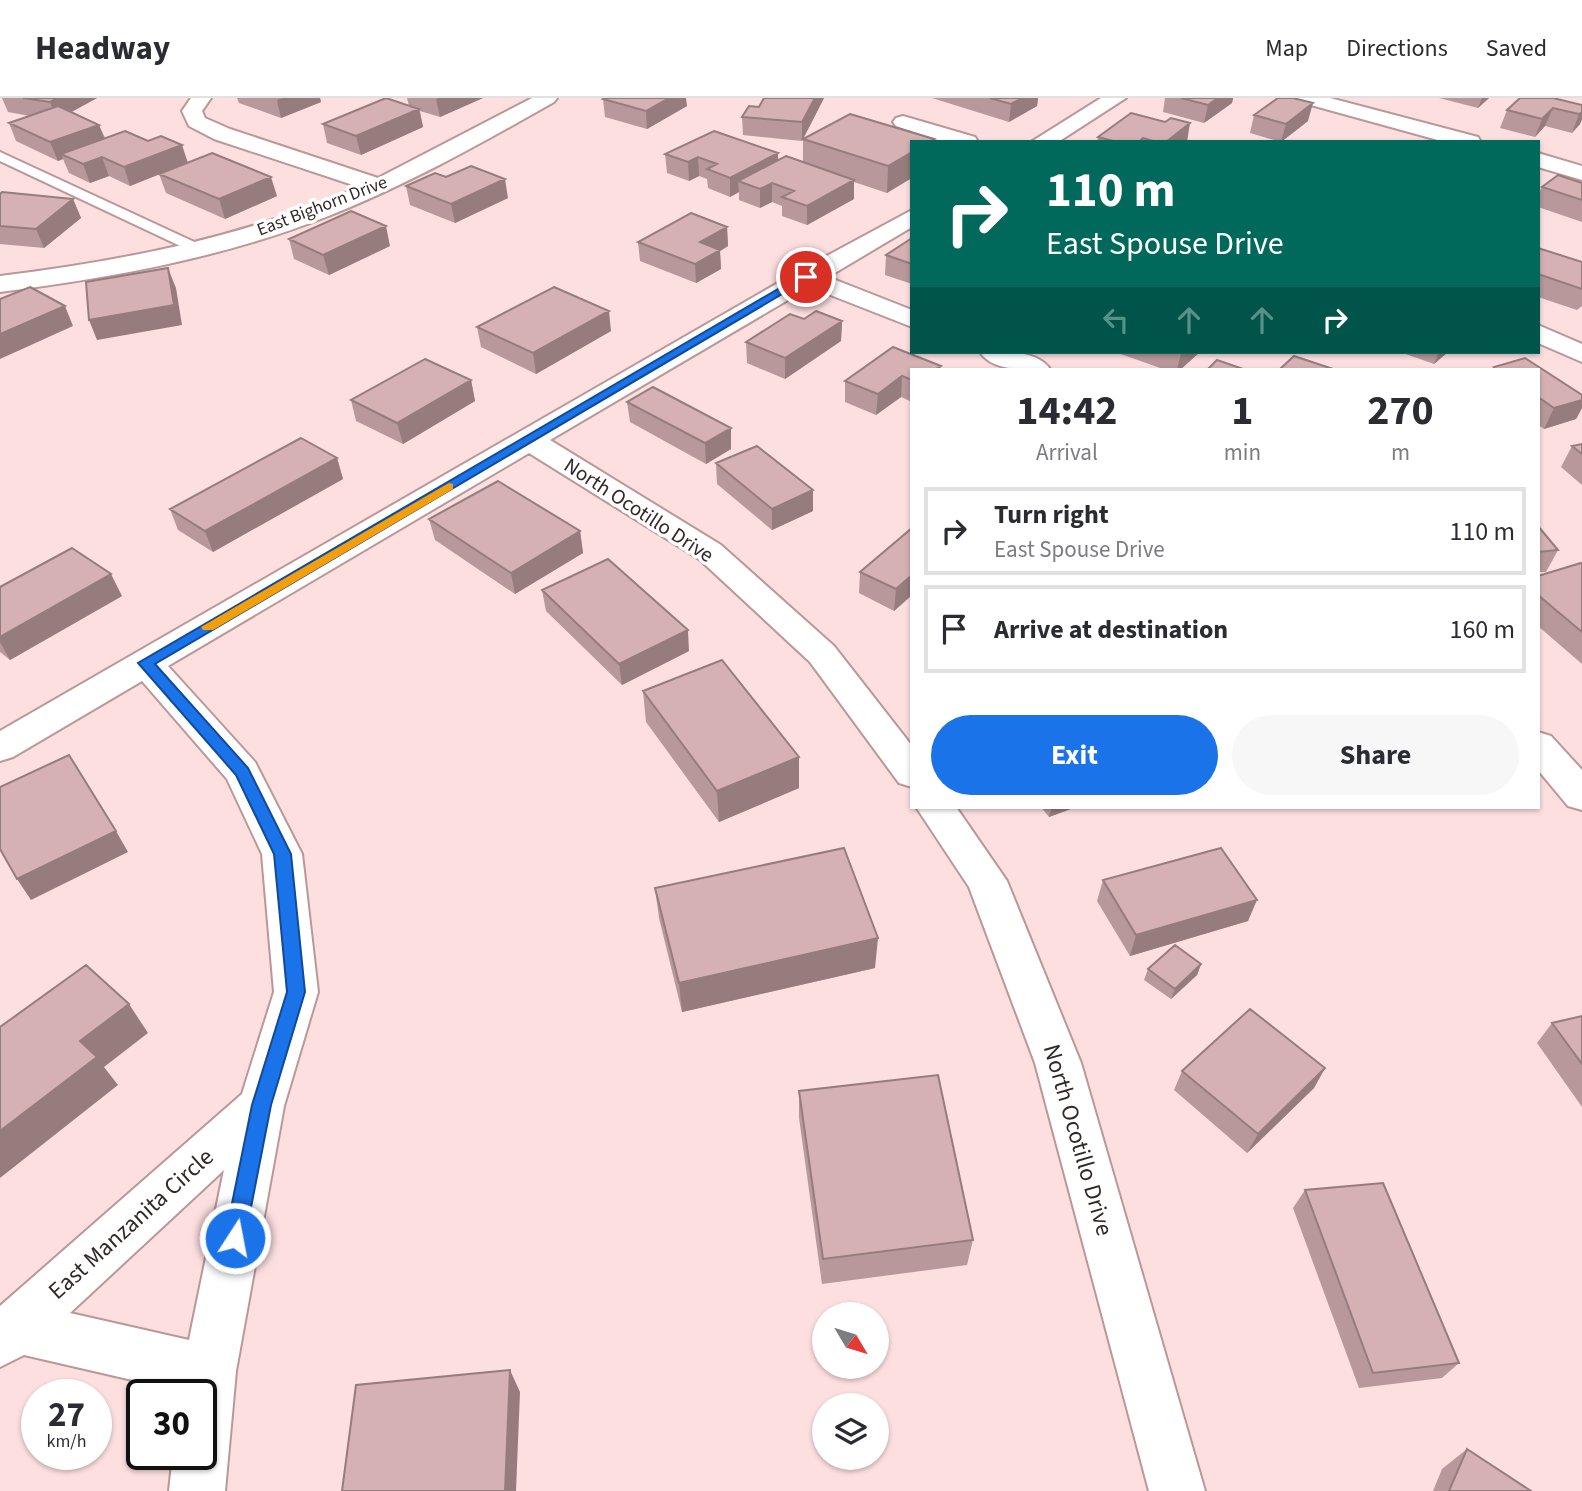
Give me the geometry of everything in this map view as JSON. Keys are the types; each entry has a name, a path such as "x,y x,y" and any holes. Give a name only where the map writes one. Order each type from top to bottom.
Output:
{"street":[{"name":"East Bighorn Drive","path":"0,284 93,273 198,249 283,224 443,155 547,98"},
{"path":"1045,140 1116,98"},
{"path":"1307,98 1464,140"},
{"path":"196,105 196,122 222,134 376,186"},
{"path":"903,122 962,140"},
{"path":"1540,161 1582,173"},
{"path":"0,748 910,218"},
{"path":"806,277 910,318"},
{"path":"1540,334 1582,354"},
{"path":"998,354 1033,368"},
{"name":"North Ocotillo Drive","path":"529,440 710,552 822,654 910,770"},
{"name":"East Manzanita Circle","path":"146,663 242,772 282,854 296,992 261,1105 208,1379"},
{"path":"1540,747 1582,796"},
{"name":"North Ocotillo Drive","path":"936,809 986,881 1058,1063 1177,1491"},
{"name":"East Manzanita Circle","path":"8,1334 261,1105"},
{"path":"8,1334 209,1371"},
{"name":"East Manzanita Circle","path":"197,1491 199,1470"}],"lane":[{"path":"0,156 198,249"}],"building":[{"path":"23,98 58,98 50,102"},
{"path":"386,98 419,109 356,136 323,124"},
{"path":"669,98 646,111 603,99"},
{"path":"764,98 815,98 802,122 742,117 749,106 759,107"},
{"path":"990,98 1022,98 1011,104"},
{"path":"1181,98 1218,98 1208,105"},
{"path":"1278,98 1293,98 1313,103 1286,124 1254,115"},
{"path":"1520,98 1553,98 1582,105 1582,112 1579,114 1553,108 1542,119 1507,110"},
{"path":"58,106 99,125 50,142 9,123"},
{"path":"1131,113 1165,122 1171,118 1190,123 1169,140 1109,140 1098,137"},
{"path":"850,114 934,139 910,140 910,153 888,166 803,139"},
{"path":"125,131 148,141 161,136 182,145 124,167 102,157 83,164 61,154"},
{"path":"714,131 778,153 730,178 707,169 717,164 698,157 688,162 665,154"},
{"path":"212,153 271,177 219,199 159,174"},
{"path":"786,156 854,180 807,206 782,197 794,191 772,183 760,189 738,181"},
{"path":"471,166 505,179 451,204 406,186 435,173 446,177"},
{"path":"1558,175 1582,183 1582,200 1542,187"},
{"path":"2,192 73,199 36,229 0,226"},
{"path":"351,211 386,226 323,255 289,239"},
{"path":"691,213 727,227 700,242 720,250 695,264 638,242"},
{"path":"910,239 910,263 886,255"},
{"path":"1540,249 1582,262 1582,289 1540,275"},
{"path":"168,268 174,305 89,320 86,282"},
{"path":"30,287 65,306 0,334 0,299"},
{"path":"554,287 609,311 533,353 477,327"},
{"path":"816,311 842,321 785,358 746,342 790,314 804,319"},
{"path":"893,347 941,366 910,368 910,379 902,376 878,394 845,381"},
{"path":"1294,356 1330,368 1281,368"},
{"path":"1525,358 1582,395 1582,400 1554,408 1540,398 1540,368 1494,367"},
{"path":"425,359 471,380 397,423 351,400"},
{"path":"1217,360 1240,368 1209,368"},
{"path":"653,387 731,428 705,443 627,402"},
{"path":"301,438 337,458 205,531 170,509"},
{"path":"1582,444 1582,454 1572,446"},
{"path":"757,446 813,490 772,509 716,463"},
{"path":"498,481 580,531 511,573 429,519"},
{"path":"1540,528 1558,550 1540,552"},
{"path":"910,530 910,577 896,589 860,572"},
{"path":"72,548 111,574 0,637 0,587"},
{"path":"608,559 688,630 619,664 542,590"},
{"path":"1582,564 1582,632 1540,597 1540,575"},
{"path":"722,660 799,757 717,791 643,691"},
{"path":"69,755 116,831 17,879 0,849 0,787"},
{"path":"844,848 878,938 679,983 655,888"},
{"path":"1221,848 1257,900 1136,935 1103,880"},
{"path":"1175,945 1201,964 1175,989 1148,969"},
{"path":"86,965 129,1004 80,1041 97,1057 0,1131 0,1027"},
{"path":"1250,1009 1325,1068 1258,1134 1182,1071"},
{"path":"1582,1016 1582,1064 1552,1023"},
{"path":"938,1075 973,1240 823,1259 799,1091"},
{"path":"1383,1183 1459,1363 1373,1373 1305,1190"},
{"path":"510,1370 505,1491 342,1491 356,1385"},
{"path":"1467,1449 1531,1491 1449,1491"}],"slow traffic":[{"path":"208,627 449,486"}],"route":[{"path":"235,1238 261,1105 296,992 282,854 242,772 146,663 806,277"}]}
